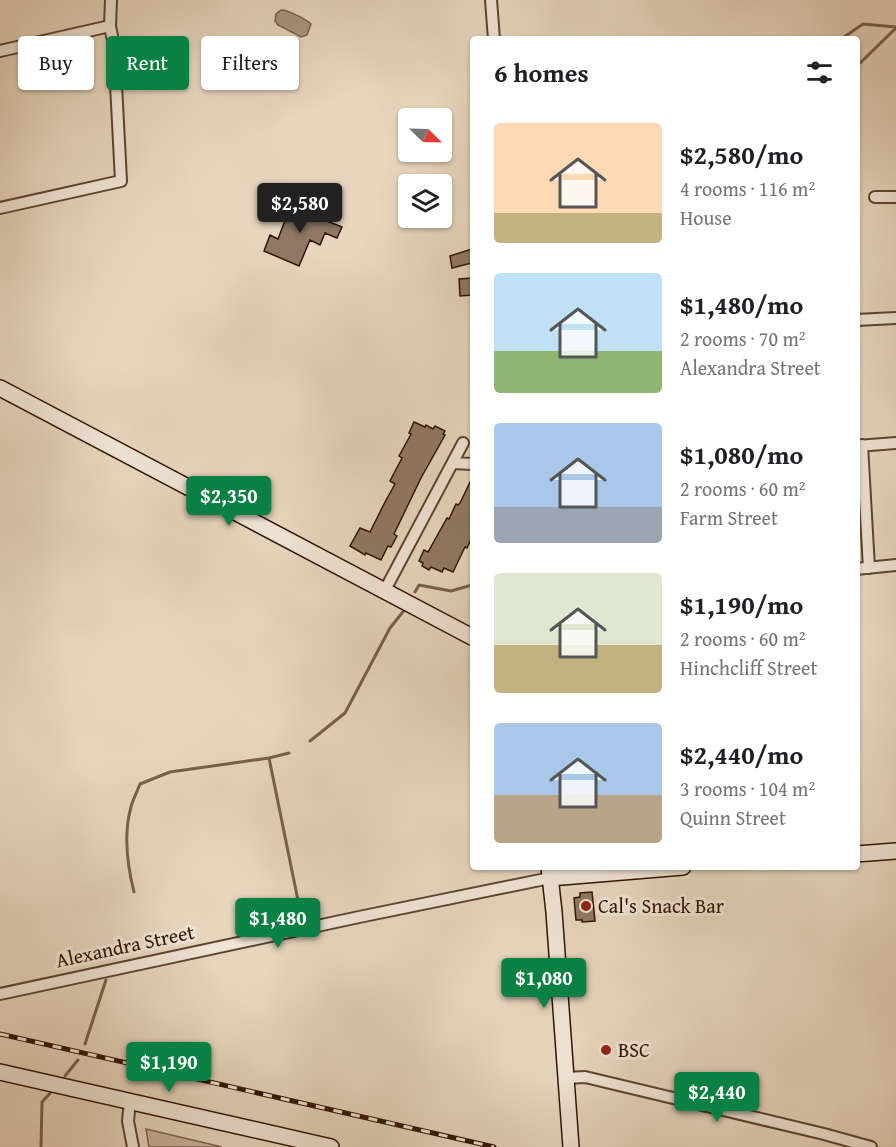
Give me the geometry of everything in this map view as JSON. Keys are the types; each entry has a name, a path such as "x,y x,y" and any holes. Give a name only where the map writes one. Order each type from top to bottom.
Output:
{"street":[{"path":"0,208 121,181 114,46 110,26 111,0"},
{"path":"491,0 494,36"},
{"path":"0,51 110,26"},
{"path":"875,197 896,197"},
{"path":"860,320 896,318"},
{"path":"0,388 470,636"},
{"path":"385,590 463,443"},
{"path":"860,446 896,443"},
{"path":"860,458 869,568"},
{"path":"453,463 470,464"},
{"path":"860,568 896,566"},
{"path":"860,854 896,851"},
{"name":"Alexandra Street","path":"0,994 369,915 550,872 603,870"},
{"path":"550,872 571,1147"},
{"path":"0,1072 331,1147"},
{"path":"566,1078 585,1077 871,1147"},
{"path":"130,1101 128,1120 133,1147"}],"shaded area":[{"path":"281,10 297,15 311,24 307,35 301,37 278,25 275,21 276,14"},
{"path":"146,1129 222,1147 149,1147"}],"building":[{"path":"299,202 321,212 319,218 342,227 337,238 325,233 320,245 310,240 299,266 264,251 270,235 278,239 286,218 291,220"},
{"path":"470,250 470,264 452,268 450,256"},
{"path":"470,278 470,295 460,296 459,279"},
{"path":"414,422 433,429 435,426 445,431 443,434 445,435 394,534 397,536 391,547 388,546 381,560 366,553 365,555 350,546 360,528 370,532 395,484 390,481 402,458 399,456 411,434 409,433"},
{"path":"470,482 470,541 467,548 465,547 453,572 444,568 442,572 431,567 429,570 419,561 424,550 428,552 456,504 460,503"},
{"path":"592,892 595,921 576,920 574,898 580,897 580,893"}],"waterway":[{"path":"845,36 863,24 896,27"},
{"path":"860,63 896,28"},
{"path":"415,592 419,585 451,591 470,586"},
{"path":"310,741 345,713 390,628 406,608"},
{"path":"134,892 129,871 127,828 132,804 140,784 170,772 289,753"},
{"path":"269,758 302,920"},
{"path":"85,1044 106,980"},
{"path":"65,1076 78,1060"},
{"path":"41,1147 42,1102 52,1091"}],"railway":[{"path":"0,1034 494,1147"}],"place":[{"name":"Cal's Snack Bar","path":"586,906"},
{"name":"BSC","path":"606,1050"}]}
